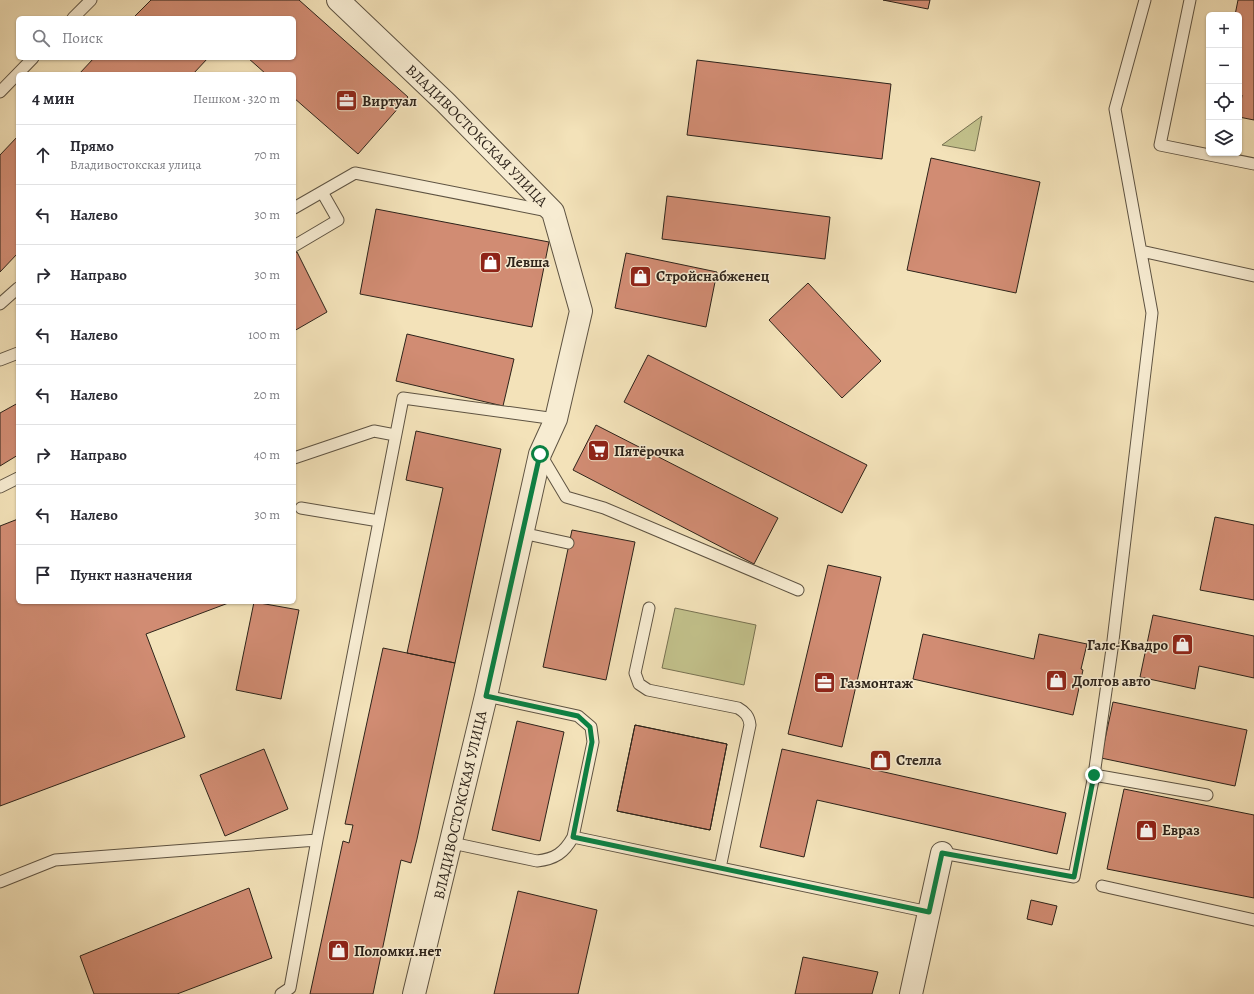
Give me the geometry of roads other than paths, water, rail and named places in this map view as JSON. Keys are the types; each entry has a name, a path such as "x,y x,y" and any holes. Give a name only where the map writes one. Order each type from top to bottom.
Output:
{"street":[{"name":"ВЛАДИВОСТОКСКАЯ УЛИЦА","path":"338,0 445,102 553,212 581,311 556,419 540,454 452,843 414,994"},
{"path":"911,994 942,853"}],"lane":[{"path":"75,16 90,0"},
{"path":"942,853 1074,877 1094,775 1113,641 1152,313 1115,109 1145,0"},
{"path":"1190,0 1160,145 1254,164"},
{"path":"19,72 31,60"},
{"path":"0,92 16,76"},
{"path":"296,207 355,173 553,212"},
{"path":"296,245 338,220 322,192"},
{"path":"1141,251 1254,276"},
{"path":"0,304 16,290"},
{"path":"0,360 16,354"},
{"path":"281,994 290,988 317,840 403,398 556,419"},
{"path":"296,457 374,431 395,435"},
{"path":"540,454 566,497 604,508 798,590"},
{"path":"0,487 16,479"},
{"path":"302,508 379,521"},
{"path":"522,533 568,543"},
{"path":"649,608 636,673 639,684 648,690 738,708 744,711 749,720 750,725 720,868"},
{"path":"452,843 537,861 549,860 559,855 567,848 573,837 592,742 590,727 578,716 486,696"},
{"path":"1094,775 1207,795"},
{"path":"573,837 929,912"},
{"path":"0,882 55,860 317,840"},
{"path":"1102,886 1254,920"}],"place":[{"name":"Виртуал","path":"346,101"},
{"name":"Левша","path":"490,262"},
{"name":"Стройснабженец","path":"641,276"},
{"name":"Пятёрочка","path":"599,451"},
{"name":"Галс-Квадро","path":"1183,645"},
{"name":"Долгов авто","path":"1057,681"},
{"name":"Газмонтаж","path":"824,683"},
{"name":"Стелла","path":"880,760"},
{"name":"Евраз","path":"1146,830"},
{"name":"Поломки.нет","path":"339,951"}]}
